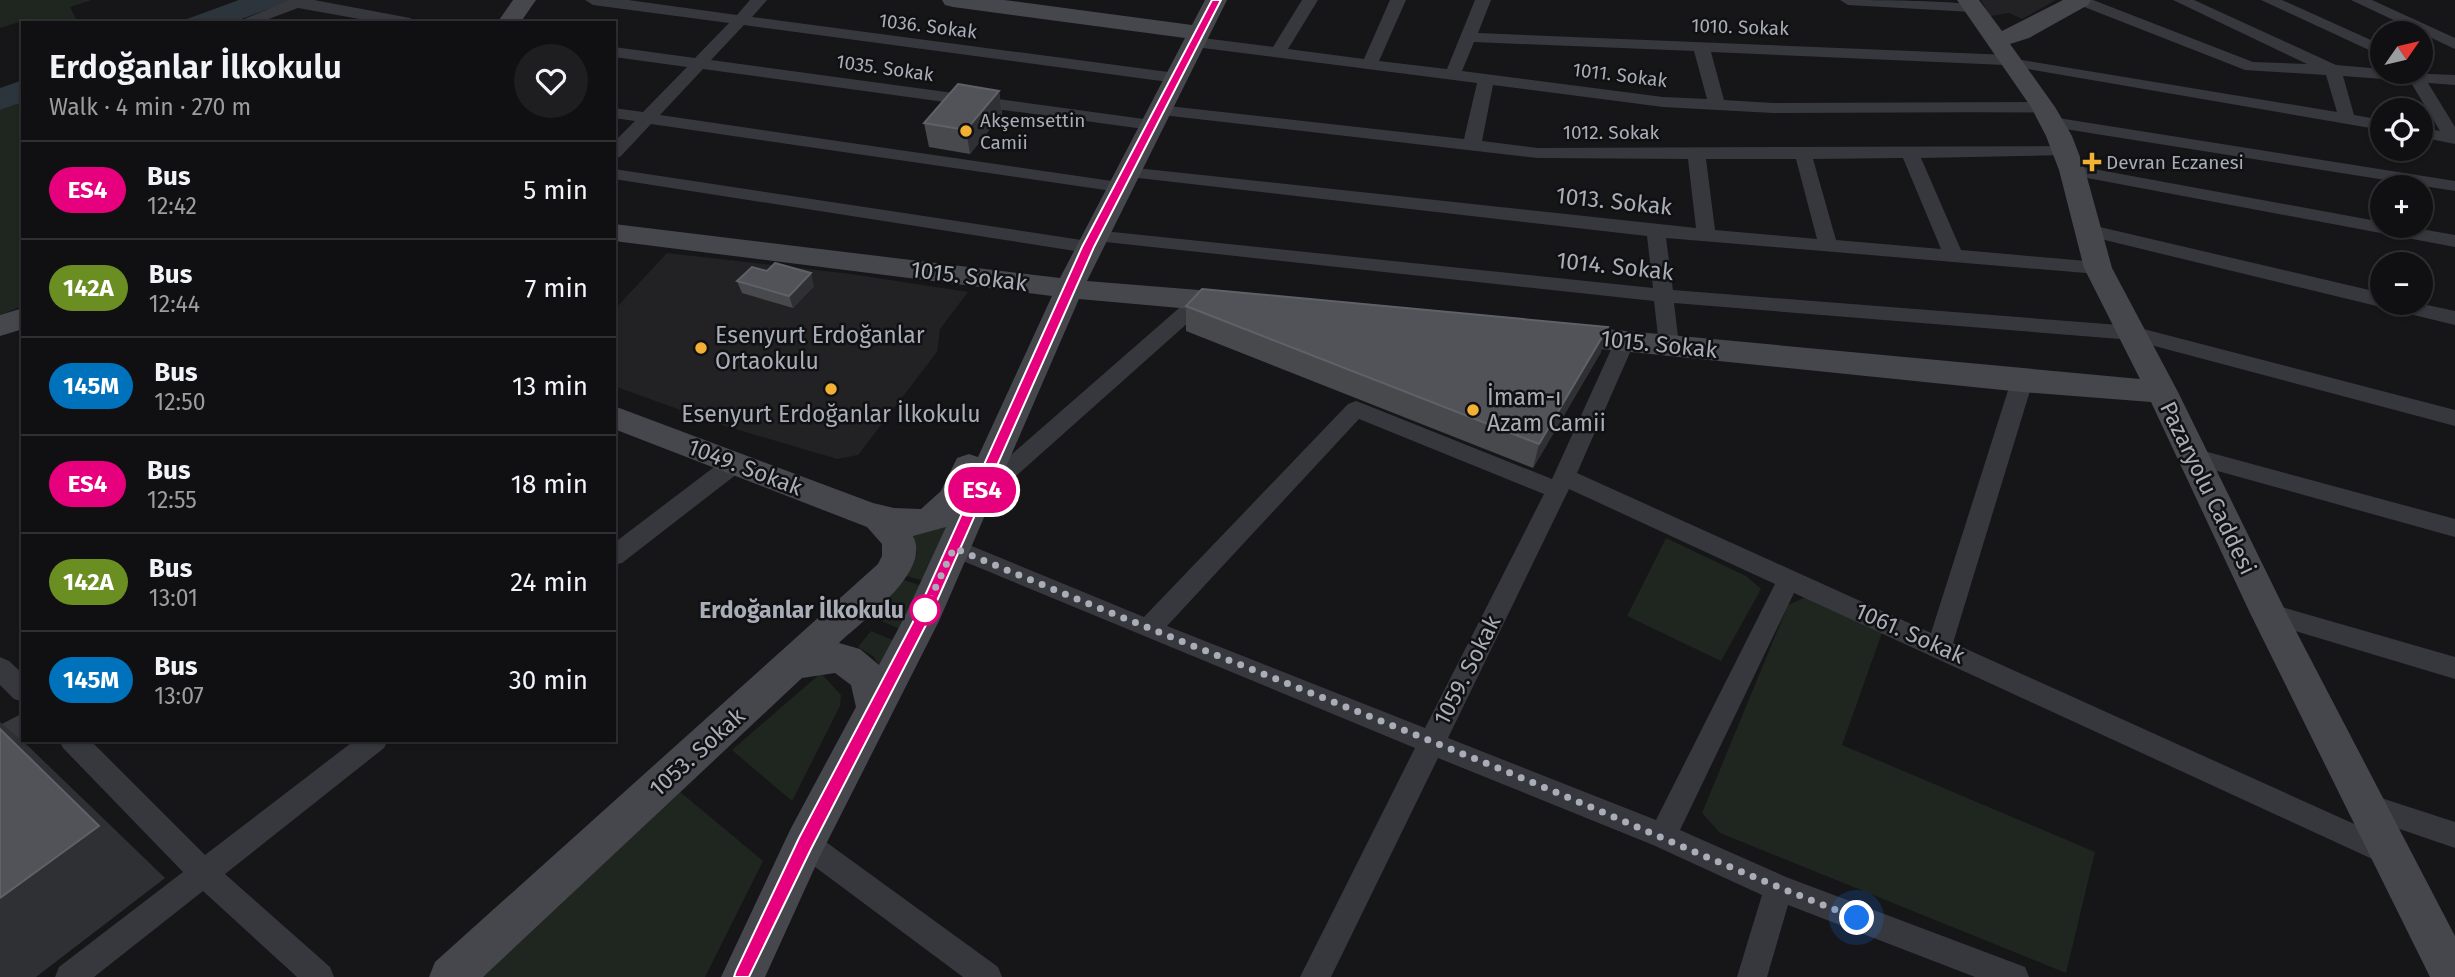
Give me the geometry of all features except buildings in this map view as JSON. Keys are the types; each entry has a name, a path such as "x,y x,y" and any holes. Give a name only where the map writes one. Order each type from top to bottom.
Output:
{"main road":[{"path":"509,21 525,0"},
{"path":"953,0 1197,37"},
{"path":"743,977 805,844 921,621 979,497 1042,348 1091,242 1216,0"},
{"path":"2005,55 2021,33 2080,0"},
{"name":"Pazaryolu Caddesi","path":"1970,4 2047,114 2069,160 2098,268 2162,392 2268,613 2453,977"},
{"name":"1015. Sokak","path":"616,232 1070,289 1269,306"},
{"path":"0,326 21,319"},
{"name":"1015. Sokak","path":"1529,331 2022,381 2162,392"},
{"name":"1049. Sokak","path":"616,418 877,516 901,523 926,521 952,502 1001,404 1042,348"},
{"name":"1053. Sokak","path":"451,977 896,566 902,555 901,545 877,516"},
{"path":"789,667 816,657 846,659 859,666 870,680 875,707"}],"street":[{"name":"1036. Sokak","path":"593,0 1176,78"},
{"path":"616,151 759,0"},
{"path":"1278,53 1310,0"},
{"path":"1369,65 1398,0"},
{"path":"1452,76 1483,0"},
{"path":"1848,0 1970,4"},
{"path":"2080,0 2251,67 2370,71"},
{"path":"2181,0 2333,70 2347,119"},
{"path":"2269,0 2370,46"},
{"path":"2359,0 2455,44"},
{"path":"248,21 300,2 400,21"},
{"name":"1011. Sokak","path":"1197,37 1278,53 1663,102 1773,108 2047,114 2370,176"},
{"name":"1010. Sokak","path":"1469,37 1701,47 2005,55 2370,123"},
{"path":"1701,47 1717,105"},
{"name":"1035. Sokak","path":"616,52 1155,118"},
{"path":"1472,145 1486,80"},
{"path":"2424,84 2454,138"},
{"name":"1013. Sokak","path":"616,113 1123,180 2098,268"},
{"name":"1012. Sokak","path":"1155,118 1538,153 1803,154 1909,151 2069,160 2370,224"},
{"path":"2433,134 2454,138"},
{"path":"1909,151 1954,256"},
{"path":"1696,153 1706,234"},
{"path":"1803,154 1828,244"},
{"name":"1014. Sokak","path":"616,174 1091,242 1663,296 2132,333 2455,418"},
{"name":"1011. Sokak","path":"2433,185 2455,186"},
{"path":"1656,230 1670,345"},
{"path":"2087,230 2370,297"},
{"name":"1012. Sokak","path":"2433,237 2455,242"},
{"path":"979,497 1201,300"},
{"path":"2433,313 2455,318"},
{"path":"1560,483 1625,341"},
{"path":"1939,646 2022,381"},
{"name":"1061. Sokak","path":"1148,629 1356,409 1560,483 1789,579 2391,854"},
{"path":"2193,456 2455,528"},
{"path":"616,554 734,464"},
{"name":"1059. Sokak","path":"1315,977 1560,483"},
{"path":"954,548 1663,836 1778,888 2014,977"},
{"path":"1663,836 1789,579"},
{"path":"2268,613 2455,668"},
{"path":"0,668 21,689"},
{"path":"0,739 21,724"},
{"path":"74,742 203,873 319,977"},
{"path":"70,977 372,742"},
{"path":"2366,805 2455,835"},
{"path":"805,844 884,899 987,977"},
{"path":"1752,977 1778,888"}],"shaded area":[{"path":"0,0 92,0 70,7 77,21 21,21 21,26 19,22 0,28"},
{"path":"239,0 292,0 236,21 181,21"},
{"path":"1981,0 2056,0 2022,19 2009,13 1990,16"},
{"path":"21,81 21,103 0,110 0,88"},
{"path":"21,103 21,307 0,315 0,110"},
{"path":"667,253 851,274 968,292 940,329 937,352 858,455 837,459 722,425 616,387 616,308"},
{"path":"953,517 925,581 906,576 917,553 913,533"},
{"path":"1666,538 1746,576 1761,589 1721,661 1627,616"},
{"path":"901,579 925,587 902,630 866,614"},
{"path":"1808,596 1884,627 1842,745 2095,852 2066,973 1720,833 1702,813 1788,605"},
{"path":"871,631 897,642 883,670 873,656 858,647"},
{"path":"821,673 841,695 840,706 792,801 732,750"},
{"path":"679,791 763,861 705,977 474,977"}],"bus line":[{"name":"ES4","path":"743,977 805,844 921,621 979,497 1088,247 1216,0"}],"place":[{"name":"Akşemsettin Camii","path":"966,131"},
{"name":"Devran Eczanesi","path":"2092,162"},
{"name":"Esenyurt Erdoğanlar Ortaokulu","path":"701,348"},
{"name":"Esenyurt Erdoğanlar İlkokulu","path":"831,389"},
{"name":"İmam-ı Azam Camii","path":"1473,410"},
{"name":"Erdoğanlar İlkokulu","path":"925,610"}],"route":[{"path":"925,610 954,548 1663,836 1778,888 1857,918"}]}
